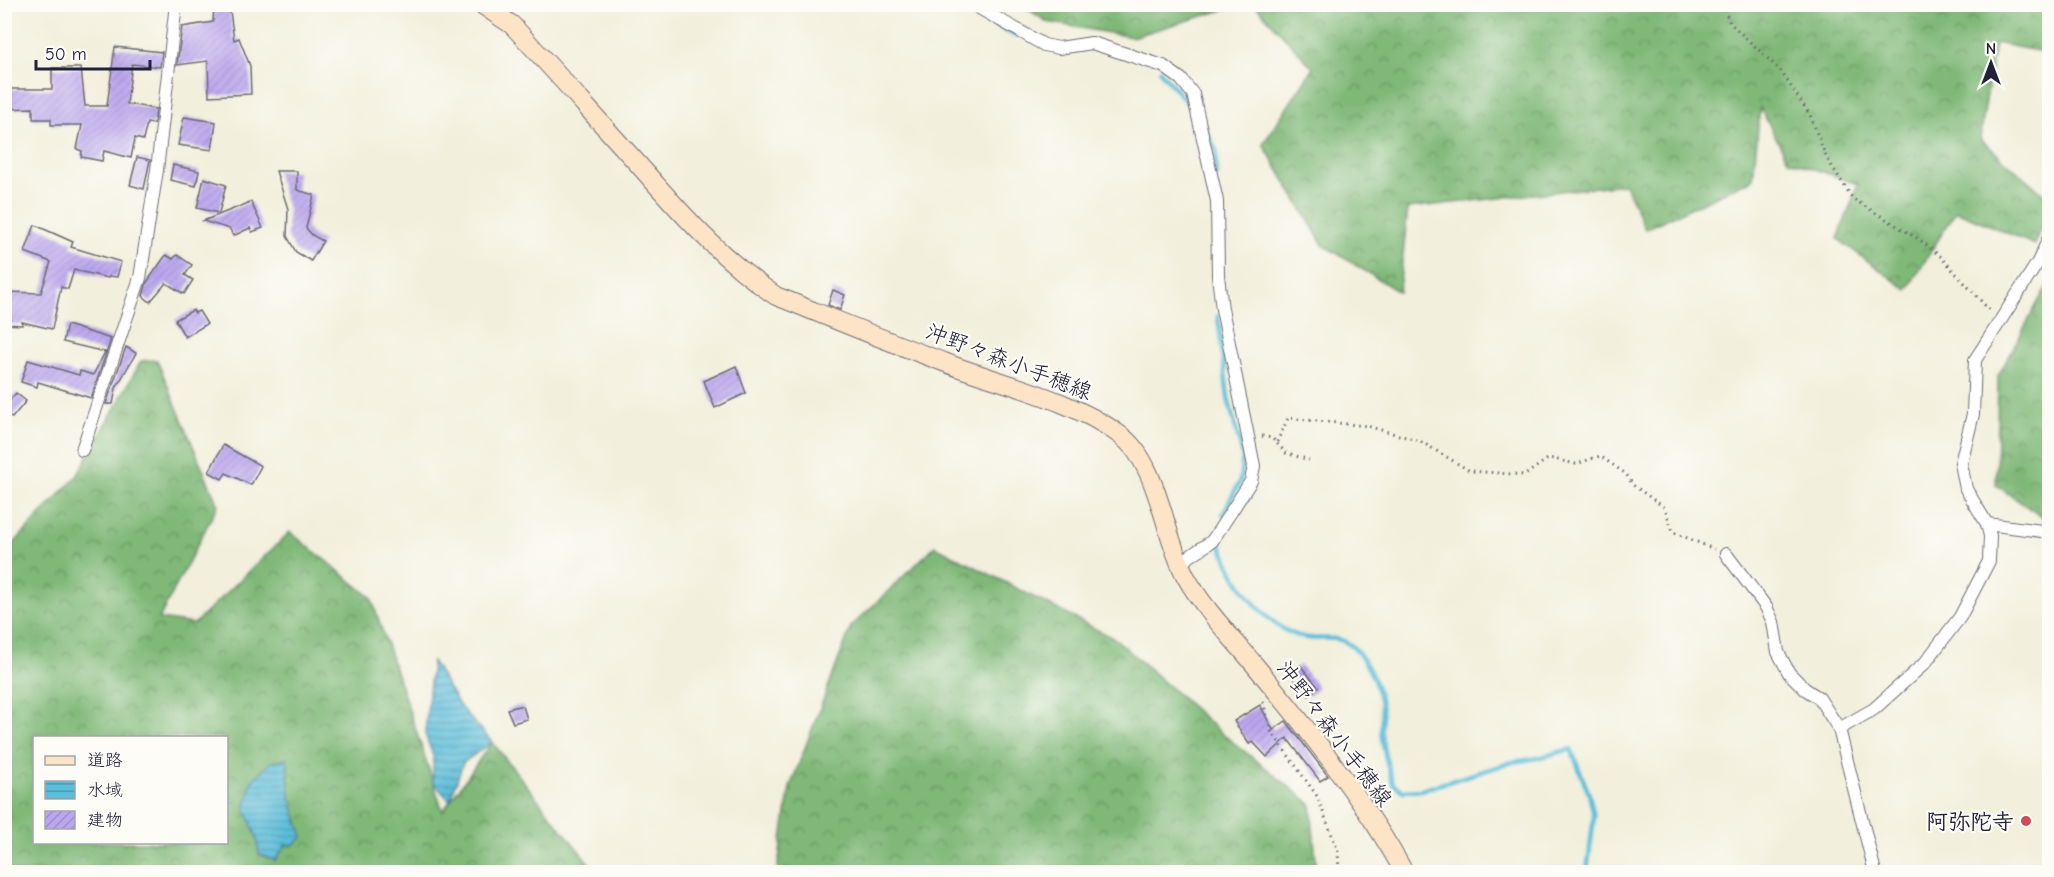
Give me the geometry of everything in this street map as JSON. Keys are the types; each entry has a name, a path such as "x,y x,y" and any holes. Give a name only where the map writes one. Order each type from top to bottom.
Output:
{"main road":[{"name":"沖野々森小手穂線","path":"481,4 512,25 672,203 726,258 768,291 941,361 1053,401 1097,420 1122,436 1138,453 1180,563 1207,611 1263,676 1335,768 1404,872"}],"street":[{"path":"81,450 140,278 157,170 176,4"},
{"path":"972,4 1044,45 1059,48 1092,43 1163,66 1181,79 1193,94 1217,201 1218,276 1222,309 1254,466 1251,481 1212,541 1180,563"},
{"path":"1839,729 1874,709 1925,663 1960,617 1989,561 1990,536 1987,524 1966,489 1961,463 1973,414 1975,360 2038,262 2049,236"},
{"path":"1987,524 2049,532"},
{"path":"1726,554 1766,607 1773,622 1778,652 1789,673 1805,689 1819,698 1839,729 1875,873"}],"path":[{"path":"1722,4 1730,23 1780,70 1810,115 1826,157 1853,199 1920,240 1940,256 1990,310"},
{"path":"1277,442 1288,418 1367,426 1420,441 1470,471 1525,475 1549,458 1576,464 1600,456 1626,474 1633,485 1665,508 1673,532 1726,554"},
{"path":"1248,432 1272,438 1286,453 1309,460"},
{"path":"1263,676 1261,694 1271,731 1317,796 1338,851 1339,873"}],"green space":[{"path":"1022,5 1240,5 1132,37 1047,22"},
{"path":"1255,5 2049,5 2049,53 1995,43 1980,139 2049,199 2035,245 1956,211 1907,290 1838,239 1858,184 1788,160 1760,108 1753,179 1645,229 1625,184 1408,208 1399,292 1323,245 1263,144 1313,68"},
{"path":"2049,282 2050,522 1996,485 1998,376"},
{"path":"157,360 218,505 159,619 194,624 290,532 371,597 443,811 492,742 596,872 5,872 4,554 77,476 141,361"},
{"path":"935,546 1117,640 1219,731 1311,804 1317,872 777,872 790,787 851,627"}],"water":[{"path":"432,661 461,708 492,742 463,763 450,801 433,782 433,756 425,734"},
{"path":"287,758 290,797 303,837 292,846 286,845 275,861 259,854 257,838 245,808 252,781 270,763"}],"building":[{"path":"214,4 229,4 234,40 239,38 250,66 251,94 209,96 208,61 177,65 182,27 213,22"},
{"path":"115,47 162,52 160,67 132,64 127,104 156,109 154,124 147,123 143,140 135,138 131,158 104,151 102,161 81,157 82,151 77,149 82,125 51,125 51,119 33,119 33,108 4,109 4,89 52,89 52,68 81,68 85,106 107,106"},
{"path":"184,117 216,122 212,150 178,145"},
{"path":"137,157 150,160 144,189 130,185"},
{"path":"173,165 199,171 196,186 170,180"},
{"path":"276,171 297,171 297,190 314,195 306,228 312,235 323,241 311,261 296,252 287,236 288,209"},
{"path":"204,178 226,185 219,213 197,208"},
{"path":"251,202 263,228 252,232 250,228 233,236 230,229 203,221"},
{"path":"35,225 73,242 71,247 121,262 117,277 109,276 108,278 74,270 68,289 61,287 52,329 22,322 22,325 4,324 4,292 41,293 51,262 25,252"},
{"path":"166,255 173,259 177,255 192,265 185,275 193,280 184,294 166,283 150,302 143,296 147,282"},
{"path":"833,290 845,295 840,310 828,305"},
{"path":"193,310 195,313 199,311 207,324 185,337 175,320"},
{"path":"67,325 111,339 91,398 38,382 37,387 21,382 28,360 79,375 80,371 93,375 105,352 63,342"},
{"path":"126,347 136,353 116,388 113,404 106,404"},
{"path":"736,366 746,393 715,408 704,381"},
{"path":"16,393 26,401 12,418 4,412 4,406"},
{"path":"223,445 261,466 251,485 226,473 222,479 209,472"},
{"path":"1300,665 1318,687 1309,696 1290,674"},
{"path":"1260,705 1273,730 1286,721 1328,776 1320,781 1287,738 1267,757 1253,742 1249,744 1234,721"},
{"path":"523,706 527,719 513,723 507,709"}],"waterway":[{"path":"988,18 994,25 1016,36"},
{"path":"1160,71 1193,110"},
{"path":"1206,130 1216,150 1216,176"},
{"path":"1218,316 1228,398 1243,456 1240,481 1223,514"},
{"path":"1218,534 1229,564 1248,596 1274,622 1288,632 1303,637 1343,641 1360,655 1373,678 1379,695 1382,712 1381,736 1393,784 1403,791 1421,790 1513,762 1571,749 1589,794 1594,816 1587,872"}],"place":[{"name":"阿弥陀寺","path":"2026,821"}]}
